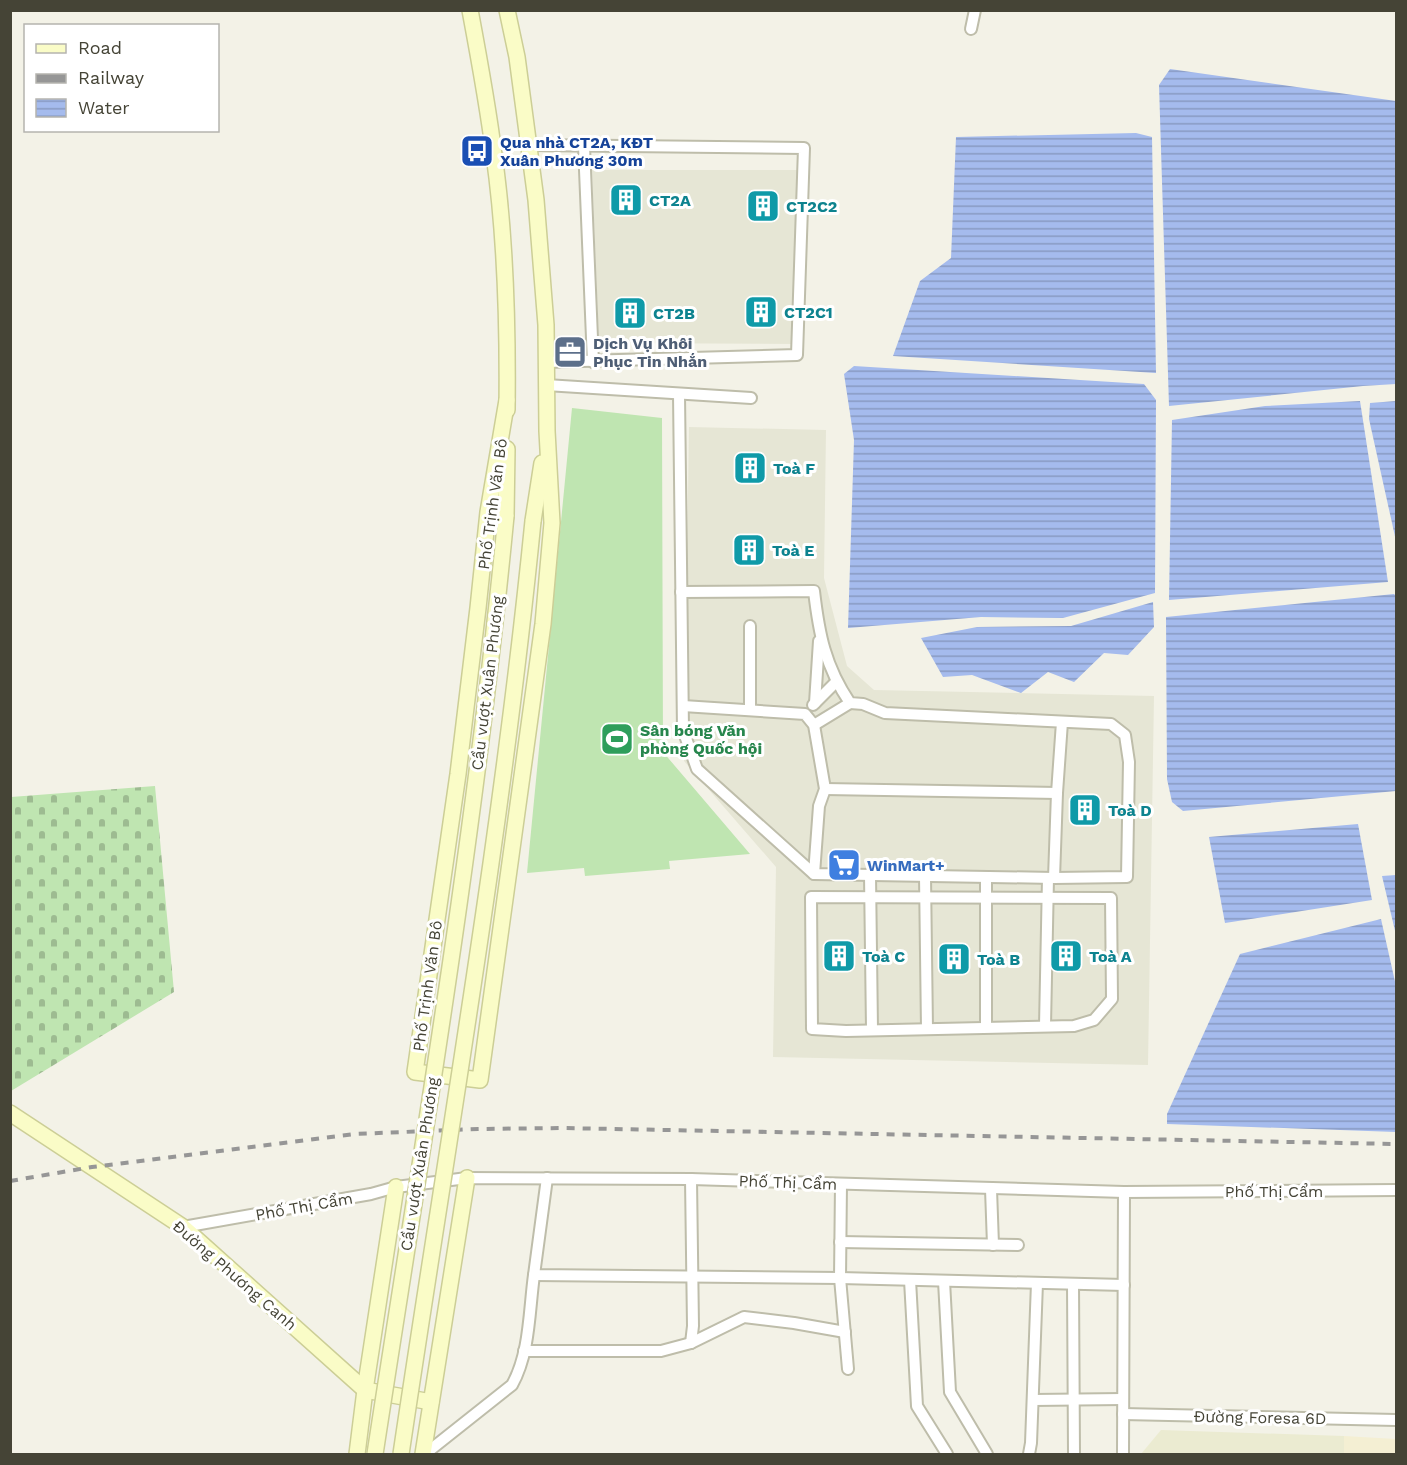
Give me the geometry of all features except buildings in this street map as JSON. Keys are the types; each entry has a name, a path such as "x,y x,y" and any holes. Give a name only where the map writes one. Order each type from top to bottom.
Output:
{"main road":[{"name":"Phố Trịnh Văn Bô","path":"470,10 495,156 507,309 506,516"},
{"name":"Phố Trịnh Văn Bô","path":"507,10 517,57 530,145 543,283 552,523 543,624 480,1080 415,1072 458,774 488,512 507,400"},
{"name":"Phố Trịnh Văn Bô","path":"533,521 547,431"},
{"name":"Cầu vượt Xuân Phương","path":"375,1455 476,774 497,610 506,516"},
{"name":"Cầu vượt Xuân Phương","path":"401,1455 503,778 533,521"},
{"name":"Đường Phương Canh","path":"10,1113 183,1227 365,1390"},
{"path":"424,1455 467,1178"},
{"path":"357,1455 396,1187"},
{"path":"365,1390 431,1402"}],"street":[{"path":"971,29 975,10"},
{"path":"530,145 804,148 797,355 546,362"},
{"path":"584,146 592,362"},
{"path":"546,385 751,398"},
{"path":"679,394 683,730 697,769 814,874 1127,878 1129,762 1125,735 1111,724 885,713 863,704 850,702 814,725"},
{"path":"681,592 814,591 820,634 836,682 850,702"},
{"path":"750,626 750,710"},
{"path":"815,704 820,634"},
{"path":"805,714 836,682"},
{"path":"683,706 805,714 814,725 825,789 819,806 814,874"},
{"path":"1044,1026 1047,898 1051,878 1062,723"},
{"path":"825,789 1057,793"},
{"path":"870,875 872,1029"},
{"path":"926,876 927,1029"},
{"path":"986,877 986,1027"},
{"path":"811,897 925,897 1111,898 1112,999 1094,1020 1074,1026 812,1029 811,897"},
{"name":"Phố Thị Cẩm","path":"183,1227 371,1194 396,1187 467,1178 691,1179 1124,1192 1396,1190"},
{"path":"424,1455 512,1385 517,1375 524,1351 547,1178"},
{"path":"691,1179 693,1277 691,1343"},
{"path":"842,1184 840,1278 848,1369"},
{"path":"991,1188 993,1245"},
{"path":"1123,1455 1124,1192"},
{"path":"840,1242 1018,1245"},
{"path":"534,1275 840,1278 1124,1285"},
{"path":"910,1280 917,1406 948,1455"},
{"path":"944,1281 950,1392 987,1455"},
{"path":"1029,1455 1037,1283"},
{"path":"1072,1284 1074,1455"},
{"path":"524,1351 661,1351 691,1343 744,1317 845,1332"},
{"path":"1033,1400 1123,1399"},
{"name":"Đường Foresa 6D","path":"1123,1414 1396,1420"}],"shaded area":[{"path":"592,170 799,170 795,344 599,343"},
{"path":"689,427 826,430 824,578 847,666 874,690 1154,696 1148,1065 773,1057 776,867 684,761"},
{"path":"1161,1430 1344,1436 1344,1454 1141,1454"},
{"path":"1344,1436 1396,1439 1396,1454 1344,1454"}],"green space":[{"path":"572,408 662,418 663,752 750,854 669,861 670,869 585,876 584,868 527,873"},
{"path":"155,786 174,992 11,1091 11,797"}],"water":[{"path":"1170,69 1396,101 1396,384 1169,406 1159,85"},
{"path":"1136,133 1152,137 1156,373 893,356 920,281 951,258 956,137"},
{"path":"854,366 1144,384 1156,400 1155,593 1063,618 981,617 848,628 854,440 844,374"},
{"path":"1360,401 1388,582 1169,600 1172,420 1265,406"},
{"path":"1396,401 1396,541 1369,419 1370,403"},
{"path":"1394,594 1396,596 1396,791 1183,811 1172,802 1167,779 1166,617"},
{"path":"1153,602 1154,627 1128,655 1104,653 1074,682 1048,672 1021,693 972,675 943,677 921,638 977,627 1071,626"},
{"path":"1358,824 1372,900 1225,923 1209,837"},
{"path":"1396,875 1396,935 1382,876"},
{"path":"1381,919 1396,986 1396,1132 1167,1124 1167,1114 1240,954"}],"railway":[{"path":"10,1181 92,1167 354,1134 478,1129 562,1128 1396,1144"}],"place":[{"name":"Qua nhà CT2A, KĐT Xuân Phương 30m","path":"477,151"},
{"name":"CT2A","path":"626,200"},
{"name":"CT2C2","path":"763,206"},
{"name":"CT2C1","path":"761,312"},
{"name":"CT2B","path":"630,313"},
{"name":"Dịch Vụ Khôi Phục Tin Nhắn","path":"570,352"},
{"name":"Toà F","path":"750,468"},
{"name":"Toà E","path":"749,550"},
{"name":"Sân bóng Văn phòng Quốc hội","path":"617,739"},
{"name":"Toà D","path":"1085,810"},
{"name":"WinMart+","path":"844,865"},
{"name":"Toà C","path":"839,956"},
{"name":"Toà A","path":"1066,956"},
{"name":"Toà B","path":"954,959"}]}
